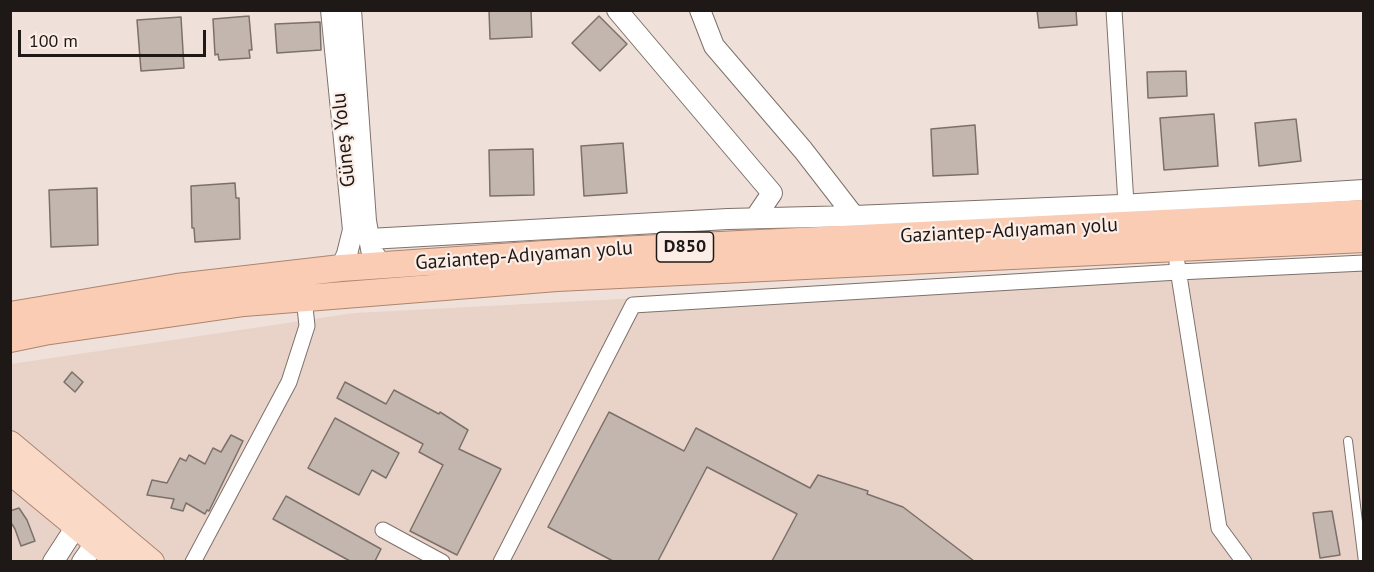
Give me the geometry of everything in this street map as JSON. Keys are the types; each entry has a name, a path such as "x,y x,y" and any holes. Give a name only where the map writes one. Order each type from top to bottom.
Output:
{"highway":[{"name":"Gaziantep-Adıyaman yolu","path":"10,315 177,287 341,268 559,253 1364,213"},
{"name":"Gaziantep-Adıyaman yolu","path":"10,339 244,303 557,278 1177,260 1364,239"},
{"path":"10,358 30,342 58,330"}],"main road":[{"path":"10,443 152,561"},
{"path":"10,472 119,561"}],"street":[{"name":"Güneş Yolu","path":"331,10 352,230 348,254 341,268"},
{"name":"Güneş Yolu","path":"351,10 366,221 371,249 381,265"},
{"path":"617,10 772,193 755,218"},
{"path":"700,10 714,46 803,150 854,216"},
{"path":"1114,10 1126,204"},
{"path":"369,239 728,219 1126,204 1364,190"},
{"path":"1177,260 1219,528 1244,561"},
{"path":"501,561 633,305 1177,260 1364,263"},
{"path":"193,561 289,382 307,326 304,298"},
{"path":"53,561 77,525"},
{"path":"383,530 442,561"},
{"path":"82,561 96,542"}],"lane":[{"path":"1348,441 1363,561"}],"shaded area":[{"path":"1363,260 1363,561 11,562 11,364 354,313"}],"building":[{"path":"489,10 531,10 532,37 490,39"},
{"path":"1037,10 1076,10 1077,25 1039,28"},
{"path":"249,16 252,50 249,50 250,58 219,60 218,54 215,55 213,19"},
{"path":"599,16 627,44 600,71 572,43"},
{"path":"181,17 184,68 141,71 137,20"},
{"path":"320,22 321,50 277,53 275,24"},
{"path":"1186,71 1187,96 1148,98 1147,72"},
{"path":"1214,114 1218,166 1164,170 1160,118"},
{"path":"1296,119 1301,161 1259,166 1255,123"},
{"path":"975,125 978,174 933,176 931,129"},
{"path":"623,143 627,193 584,196 581,146"},
{"path":"533,149 534,195 490,196 489,150"},
{"path":"235,183 236,198 239,198 240,239 195,242 194,228 192,228 191,186"},
{"path":"97,188 98,245 51,247 49,190"},
{"path":"72,372 83,382 75,392 64,382"},
{"path":"345,382 386,404 394,390 439,414 440,412 468,430 459,449 501,469 457,555 410,531 443,465 419,452 423,444 337,398"},
{"path":"609,412 684,451 696,428 810,488 818,475 868,491 867,494 903,507 974,561 772,561 797,514 707,467 658,561 613,561 548,527"},
{"path":"335,418 399,453 386,478 372,470 359,495 308,468"},
{"path":"231,435 243,441 209,511 207,510 205,514 186,503 183,511 171,508 174,499 147,495 152,480 167,483 180,458 186,461 189,455 205,464 213,448 221,452"},
{"path":"286,496 381,549 375,561 350,561 273,519"},
{"path":"19,508 27,520 35,541 21,546 10,521 10,511"},
{"path":"1332,511 1340,555 1320,558 1313,513"}]}
